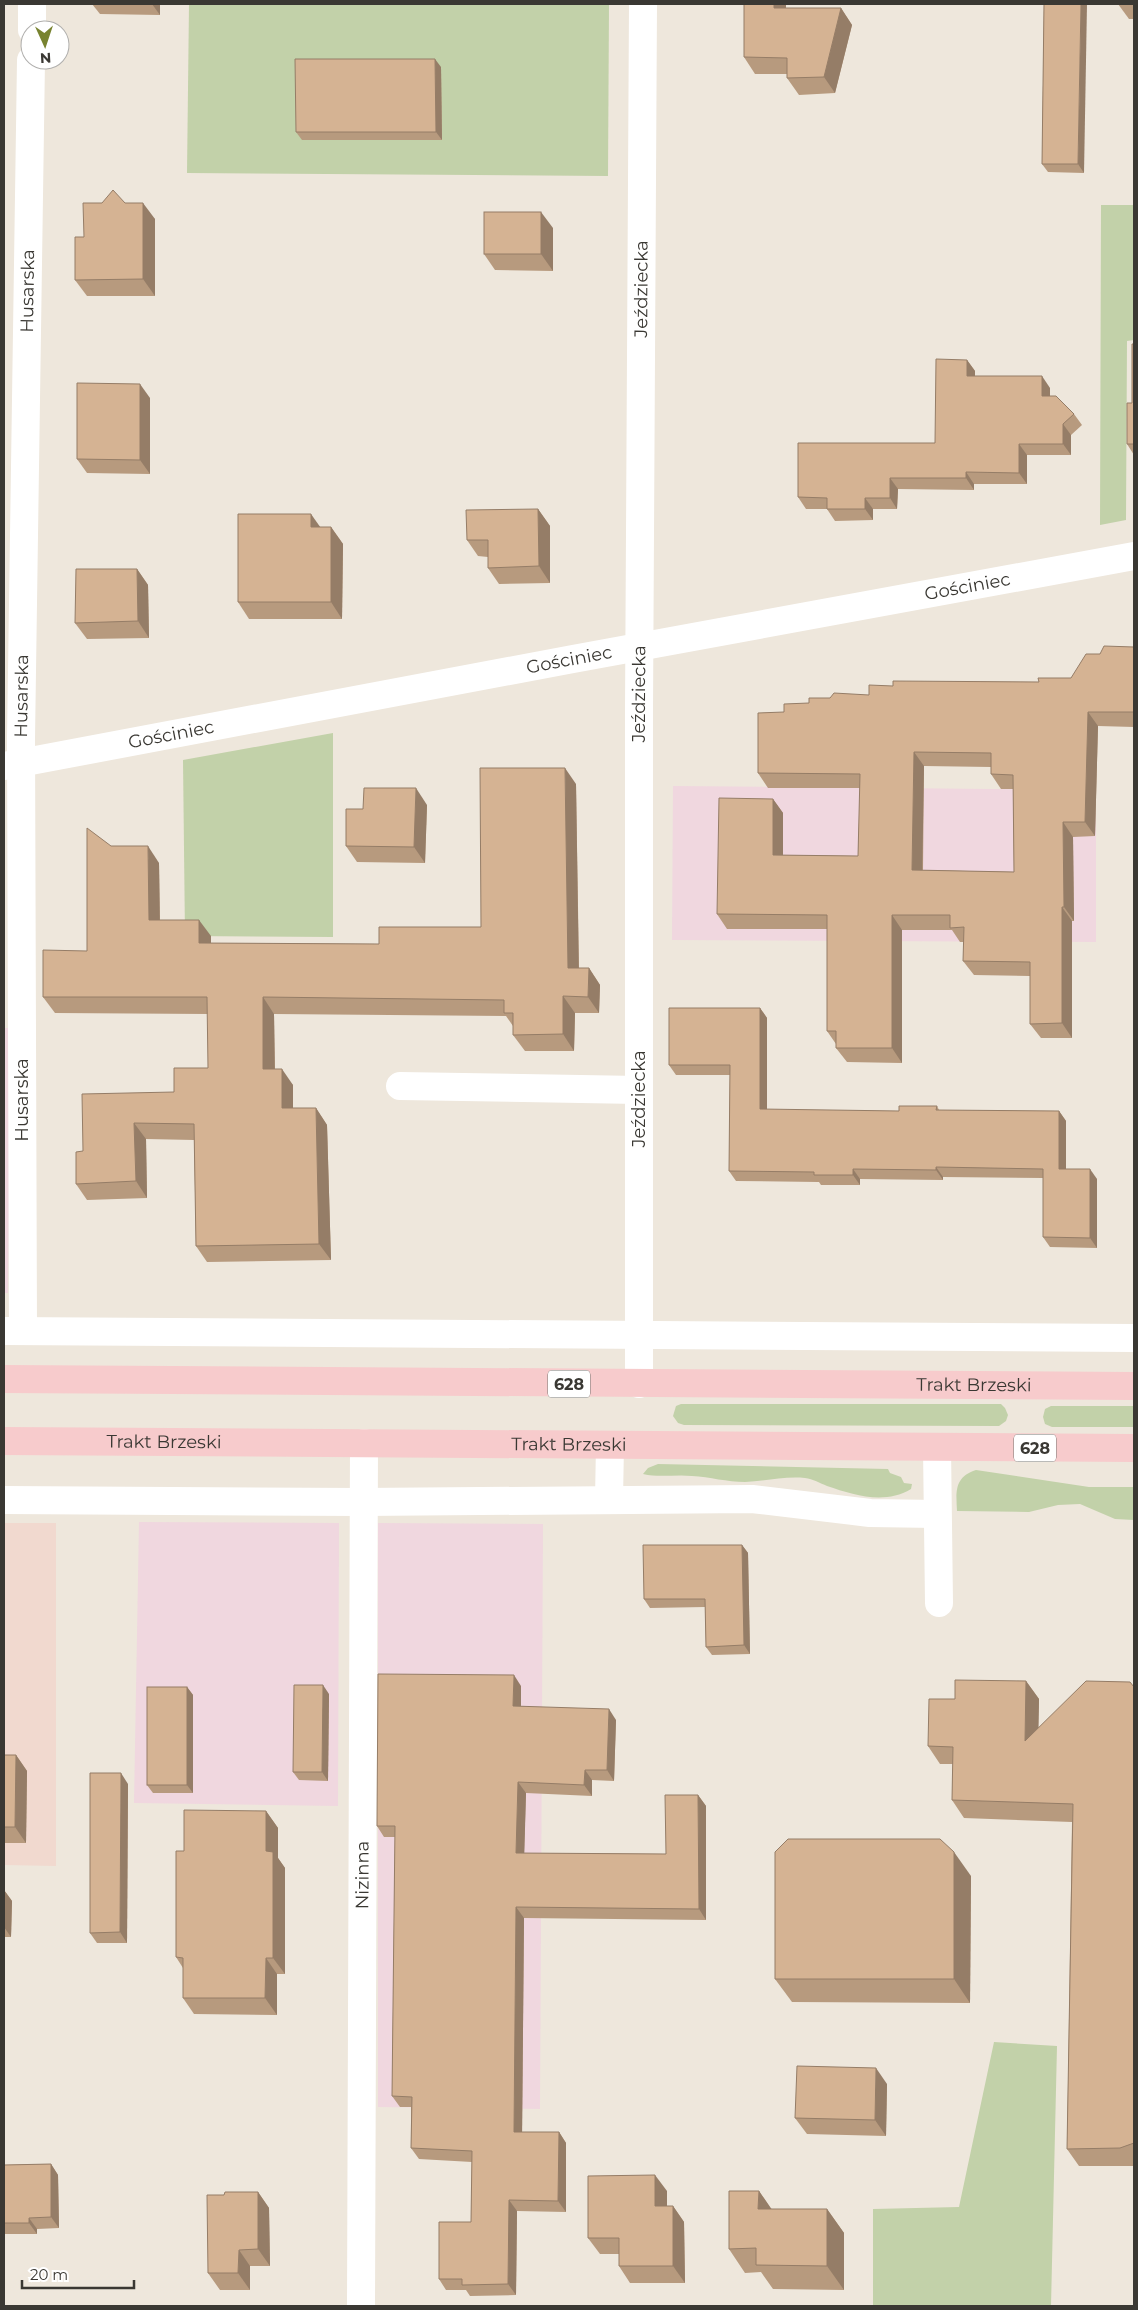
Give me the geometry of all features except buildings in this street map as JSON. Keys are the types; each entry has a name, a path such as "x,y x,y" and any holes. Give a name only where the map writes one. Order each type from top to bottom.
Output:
{"main road":[{"name":"Trakt Brzeski","path":"4,1379 1134,1386"},
{"name":"Trakt Brzeski","path":"4,1441 1134,1448"}],"street":[{"path":"32,4 32,20"},
{"name":"Jeździecka","path":"639,1384 643,4"},
{"name":"Husarska","path":"13,1331 12,765 31,70"},
{"name":"Gościniec","path":"12,765 1134,556"},
{"path":"400,1086 639,1090"},
{"path":"13,1331 1134,1338"},
{"name":"Nizinna","path":"361,2306 362,1502 364,1443"},
{"path":"609,1500 610,1445"},
{"path":"937,1447 939,1603"},
{"path":"4,1500 362,1502 752,1499 870,1513 937,1514"}],"shaded area":[{"path":"673,786 1096,790 1096,942 672,940"},
{"path":"4,1028 11,1028 8,1293 4,1293"},
{"path":"139,1522 339,1523 338,1806 134,1803"},
{"path":"4,1523 56,1523 56,1866 4,1865"},
{"path":"378,1523 543,1524 540,2109 378,2107"}],"green space":[{"path":"189,4 609,4 608,176 187,173"},
{"path":"1101,205 1134,205 1134,340 1127,341 1126,520 1100,525"},
{"path":"333,733 333,937 185,936 183,760"},
{"path":"681,1404 1001,1404 1008,1415 1006,1421 999,1426 684,1425 678,1423 673,1416 676,1406"},
{"path":"1051,1406 1134,1406 1134,1427 1052,1427 1045,1424 1043,1417 1045,1409"},
{"path":"658,1464 888,1469 890,1473 901,1477 904,1483 912,1484 911,1489 901,1494 890,1497 869,1497 848,1493 805,1478 782,1478 745,1482 705,1477 643,1474 648,1468"},
{"path":"976,1470 1089,1487 1134,1487 1134,1520 1115,1519 1080,1504 1058,1505 1029,1512 957,1511 956,1498 960,1481"},
{"path":"994,2042 1057,2046 1051,2306 873,2306 873,2209 959,2207"}]}
